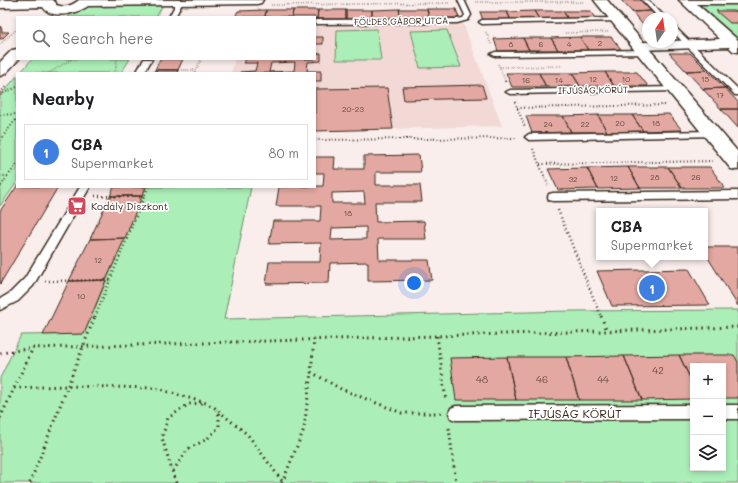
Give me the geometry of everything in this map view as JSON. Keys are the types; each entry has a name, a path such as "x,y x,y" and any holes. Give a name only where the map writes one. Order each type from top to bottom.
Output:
{"street":[{"path":"0,4 76,8 86,1 257,0"},
{"path":"600,0 738,164"},
{"path":"685,0 738,0"},
{"path":"685,0 735,45"},
{"path":"641,49 689,44 735,45"},
{"path":"0,71 16,54"}],"lane":[{"path":"645,0 657,12"},
{"path":"173,16 181,1"},
{"name":"FÖLDES GÁBOR UTCA","path":"316,22 466,19 468,15 462,1"},
{"path":"482,22 617,20"},
{"path":"678,34 738,94"},
{"path":"495,54 641,49"},
{"path":"141,72 147,60"},
{"name":"IFJÚSÁG KÖRÚT","path":"510,92 675,89"},
{"path":"528,137 713,134"},
{"path":"0,305 14,297 29,282 83,192"},
{"path":"553,198 738,195"},
{"name":"IFJÚSÁG KÖRÚT","path":"456,413 690,412"},
{"path":"726,412 738,412"}],"path":[{"path":"269,5 576,0"},
{"path":"482,22 607,331"},
{"path":"0,44 16,30"},
{"path":"51,72 70,60"},
{"path":"114,72 117,60"},
{"path":"141,72 196,70 201,60"},
{"path":"0,95 16,88"},
{"path":"517,108 672,105"},
{"path":"0,115 16,114"},
{"path":"0,140 16,119"},
{"path":"316,140 528,137"},
{"path":"540,164 716,160"},
{"path":"0,187 16,165"},
{"path":"0,176 8,176"},
{"path":"30,483 83,346 148,188"},
{"path":"83,192 144,197"},
{"path":"29,282 110,280"},
{"path":"0,353 33,348 83,346 738,327"},
{"path":"282,482 304,429 314,339"},
{"path":"0,418 33,348"},
{"path":"311,372 341,389 402,413 456,413"},
{"path":"14,388 68,386 155,388 206,403 215,408 248,435 282,482"},
{"path":"176,483 162,438 168,418 189,404 206,403"},
{"path":"173,472 188,450 207,438 219,427 220,415 215,408"}],"shaded area":[{"path":"463,23 502,126 316,131 316,72 231,72 235,60 316,60 316,26"}],"green space":[{"path":"689,3 738,3 738,48"},
{"path":"163,5 157,16 69,16 83,6"},
{"path":"377,29 381,60 336,60 337,30"},
{"path":"447,30 461,67 420,68 411,31"},
{"path":"31,60 129,60 122,72 21,72"},
{"path":"16,77 16,183 0,206 0,96"},
{"path":"146,188 251,188 224,319 571,311 738,310 738,483 0,483 0,378 21,335 84,334"}],"building":[{"path":"621,0 640,0 651,11 632,12"},
{"path":"399,9 401,18 372,18 372,10"},
{"path":"399,9 427,9 429,18 401,18"},
{"path":"427,9 456,9 459,18 429,18"},
{"path":"266,10 265,16 236,16 238,11"},
{"path":"266,10 293,10 292,16 265,16"},
{"path":"293,10 318,10 317,19 316,16 292,16"},
{"path":"318,10 346,10 346,19 317,19"},
{"path":"346,10 372,10 372,18 346,19"},
{"path":"534,11 539,19 511,20 507,12"},
{"path":"534,11 563,11 568,19 539,19"},
{"path":"563,11 590,11 596,19 568,19"},
{"path":"651,11 652,12 642,12 642,24 632,12"},
{"path":"716,11 735,11 738,14 738,23 730,23"},
{"path":"480,12 507,12 511,20 483,20"},
{"path":"0,26 2,32 9,32 2,39 0,39"},
{"path":"316,37 323,37 323,44 316,44"},
{"path":"580,37 611,37 621,49 588,50"},
{"path":"580,37 588,50 558,50 551,38"},
{"path":"523,38 551,38 558,50 529,50"},
{"path":"523,38 529,50 498,51 494,39"},
{"path":"321,53 321,61 308,62 307,71 321,71 321,81 316,81 316,72 269,72 240,72 255,71 257,63 244,63 246,60 316,60 316,54","holes":["295,62 294,71 269,72 271,63"]},
{"path":"669,53 690,53 707,70 686,71"},
{"path":"160,60 183,60 178,70 155,70"},
{"path":"155,70 178,70 177,72 154,72"},
{"path":"707,70 725,88 703,89 686,71"},
{"path":"605,72 637,72 648,86 614,86"},
{"path":"605,72 614,86 580,86 572,73"},
{"path":"506,73 539,73 546,87 512,87"},
{"path":"539,73 572,73 580,86 546,87"},
{"path":"482,85 486,98 404,100 402,87"},
{"path":"387,88 393,129 316,131 316,89"},
{"path":"725,88 738,102 738,109 721,109 703,89"},
{"path":"721,109 738,109 738,128"},
{"path":"669,114 682,130 643,131 632,115"},
{"path":"598,115 632,115 643,131 607,132"},
{"path":"598,115 607,132 571,132 563,116"},
{"path":"526,116 563,116 571,132 532,133"},
{"path":"419,155 421,172 376,172 376,185 420,185 422,202 375,202 376,222 424,221 426,239 378,239 379,260 429,260 432,280 368,281 368,262 330,263 329,283 266,284 269,262 320,262 321,243 269,244 273,221 320,221 321,206 276,206 279,188 316,188 316,186 323,186 324,173 316,173 316,157 335,157 334,169 364,169 364,156","holes":["364,192 365,203 332,203 332,193","366,227 366,239 331,240 332,228"]},
{"path":"628,167 668,167 682,188 640,188"},
{"path":"628,167 640,188 598,189 587,168"},
{"path":"668,167 710,167 725,188 682,188"},
{"path":"587,168 598,189 558,190 548,169"},
{"path":"16,187 57,188 0,284 0,211"},
{"path":"114,188 146,188 142,196 110,196"},
{"path":"110,196 142,196 125,238 90,239"},
{"path":"125,238 106,280 69,281 90,239"},
{"path":"708,247 738,247 738,306 708,258"},
{"path":"689,269 710,305 612,306 597,271"},
{"path":"106,280 84,334 43,335 69,281"},
{"path":"679,355 734,355 738,362 738,398 726,398 726,363 690,363 690,378"},
{"path":"679,355 690,378 690,399 642,400 624,356"},
{"path":"624,356 642,400 579,400 566,357"},
{"path":"507,357 566,357 579,400 516,400"},
{"path":"507,357 516,400 456,400 450,358"}],"place":[{"name":"Kodály Diszkont","path":"77,206"},
{"name":"CBA","path":"652,288"}]}
